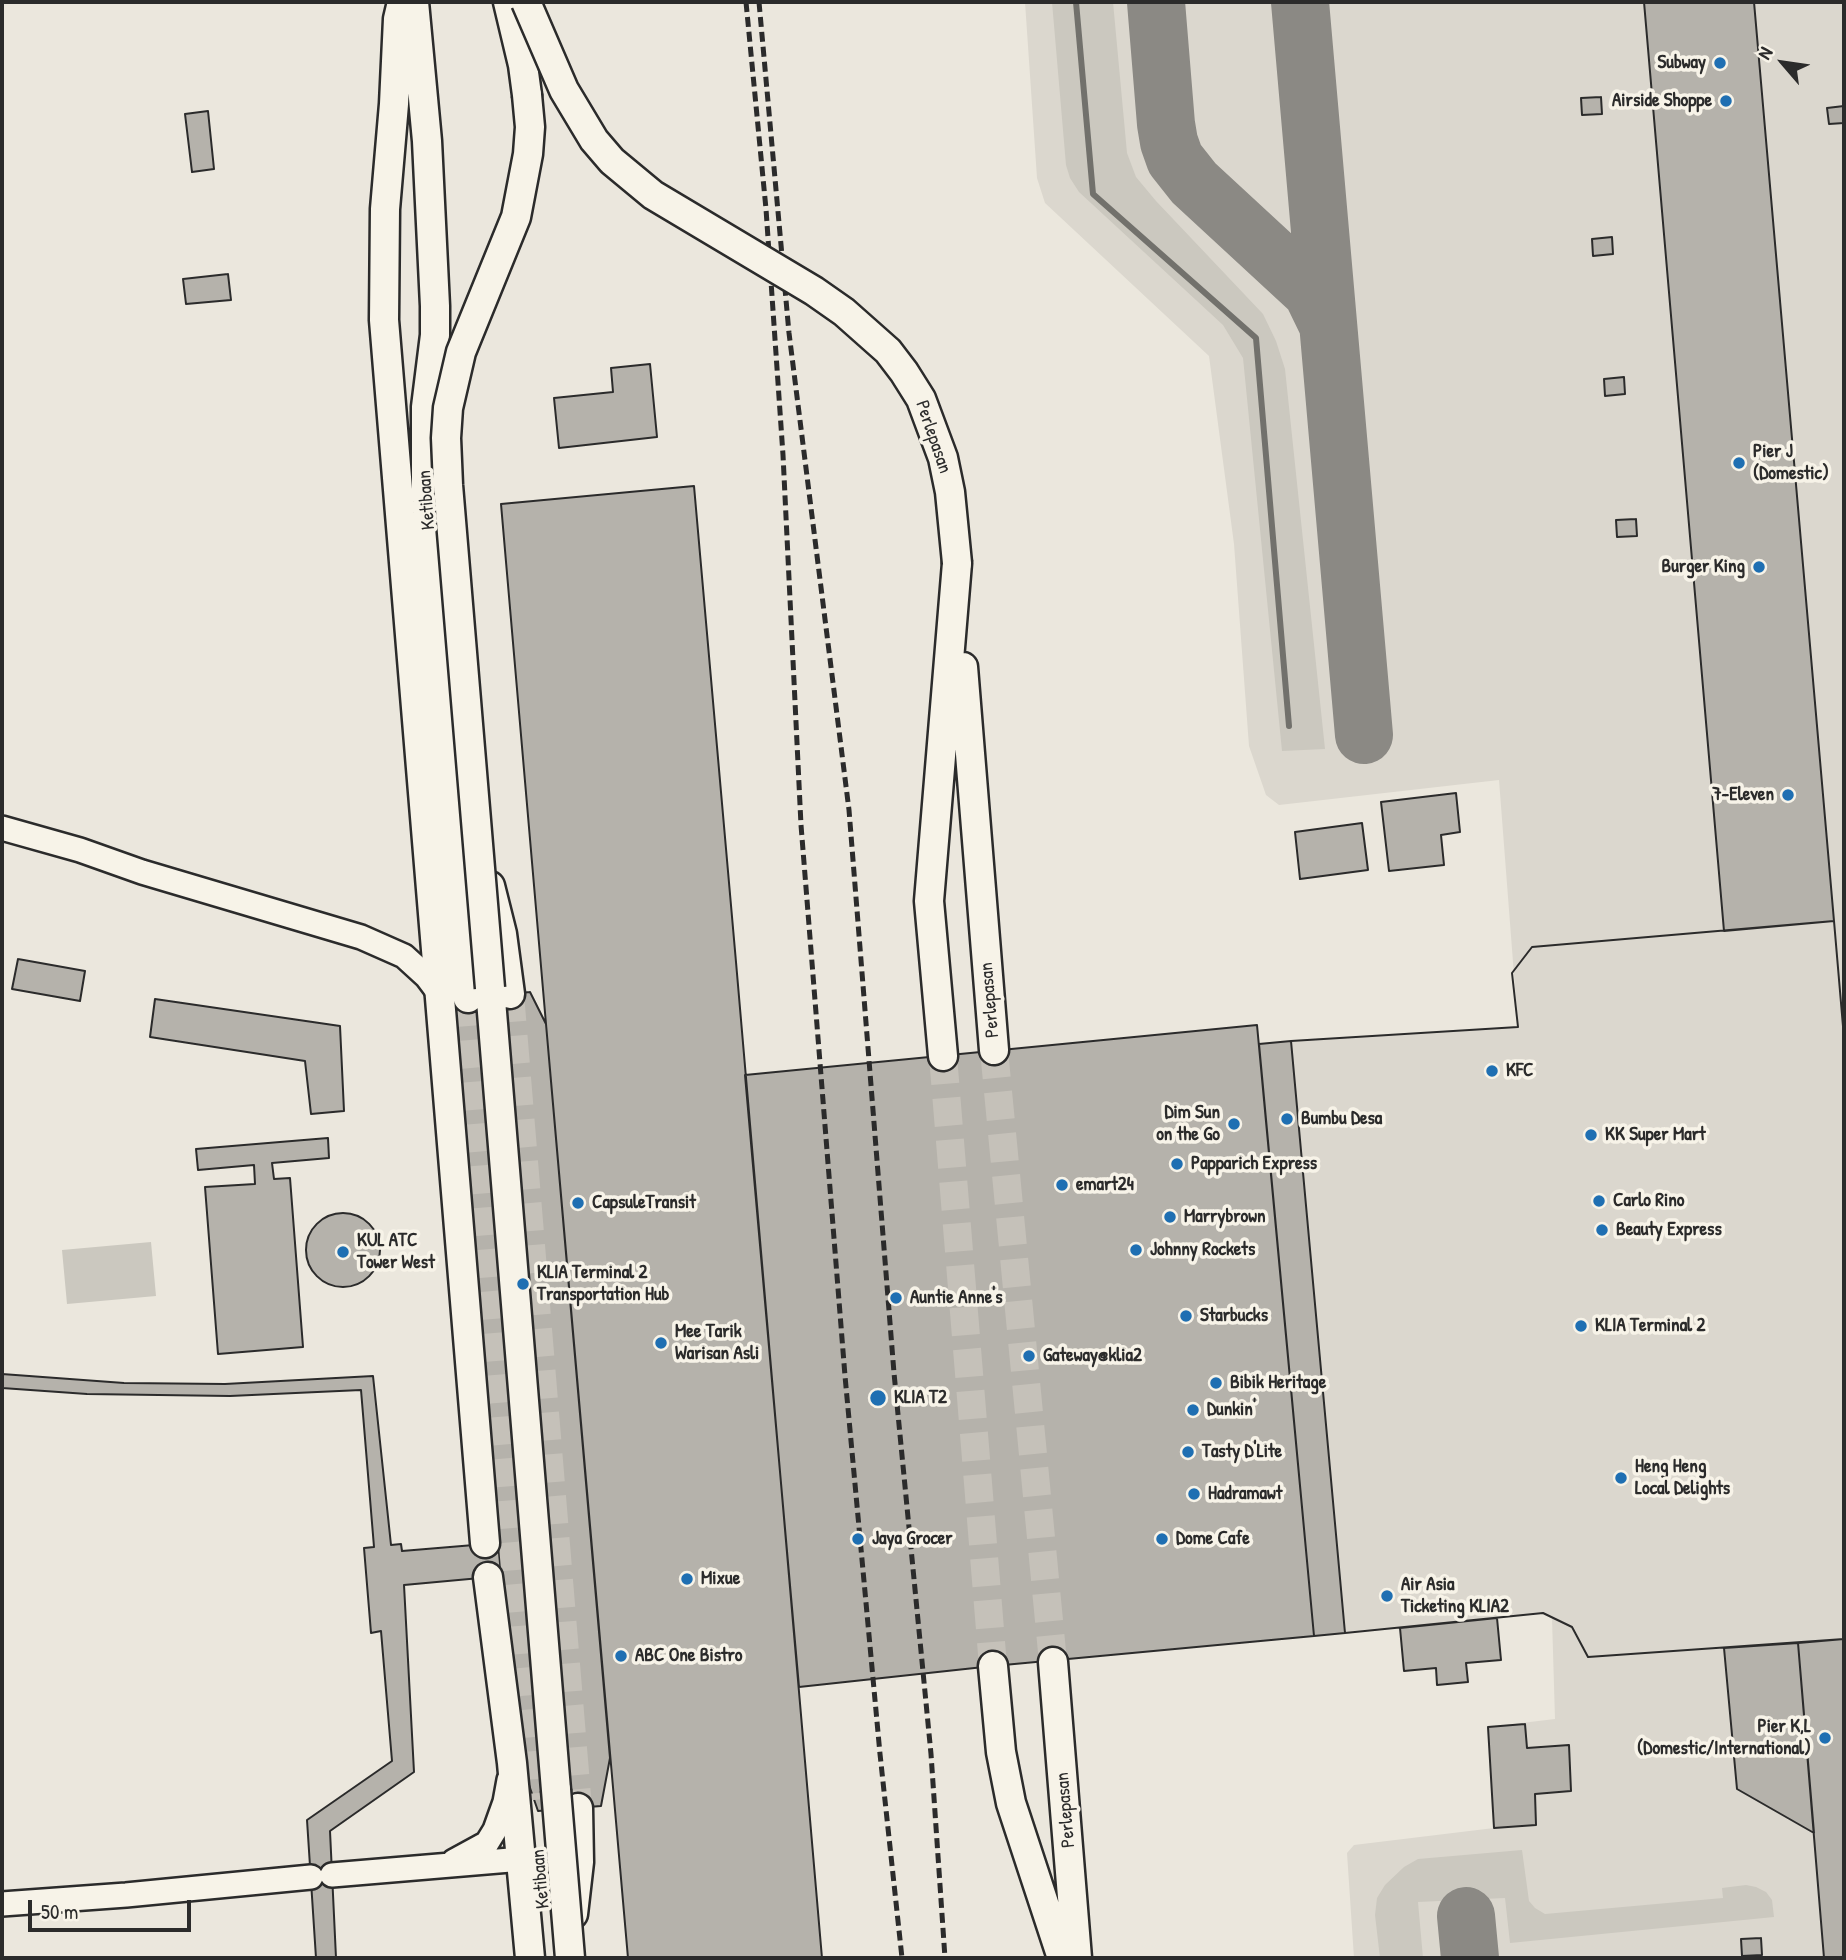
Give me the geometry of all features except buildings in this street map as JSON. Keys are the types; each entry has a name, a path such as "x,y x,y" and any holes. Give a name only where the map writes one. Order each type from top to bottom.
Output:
{"main road":[{"path":"402,2 398,19 396,79 385,209 384,320 485,1543"},
{"name":"Ketibaan","path":"414,2 427,141 435,306 435,335 426,407 425,477 468,998"},
{"path":"508,2 523,65 530,127 528,154 516,217 461,352 448,408 446,438 570,1958"},
{"name":"Perlepasan","path":"526,2 564,90 594,140 612,161 653,195 814,291 844,312 888,351 921,399 943,458 950,492 994,1049"},
{"path":"943,1056 929,901 957,563"},
{"path":"445,717 502,934 510,994"},
{"path":"488,1577 512,1763 530,1958"},
{"name":"Perlepasan","path":"1053,1662 1077,1958"},
{"path":"993,1666 1001,1752 1011,1803 1062,1958"},
{"name":"Ketibaan","path":"534,1800 547,1958"},
{"path":"564,1958 575,1903 579,1862 578,1808"}],"street":[{"path":"2,828 361,937 387,947 411,961 428,977 439,993"},
{"path":"447,1866 487,1843 505,1802 512,1763"},
{"path":"2,1904 522,1859"}],"shaded area":[{"path":"1025,2 1844,2 1844,1958 1354,1958 1347,1853 1354,1845 1494,1828 1488,1727 1555,1719 1552,1618 1543,1613 1345,1633 1291,1041 1518,1027 1499,780 1279,805 1266,795 1249,746 1234,544 1209,356 1045,203 1037,178"},
{"path":"1052,2 1113,2 1127,153 1136,177 1263,314 1276,341 1285,369 1325,749 1282,751 1243,358 1223,325 1079,192 1070,178 1066,165"},
{"path":"151,1242 156,1296 67,1304 62,1250"},
{"path":"1522,1850 1529,1901 1545,1914 1723,1898 1722,1888 1746,1885 1766,1892 1772,1900 1774,1917 1510,1943 1505,1898 1418,1902 1423,1958 1380,1958 1375,1915 1377,1898 1385,1885 1404,1867 1418,1859"}],"waterway":[{"path":"1076,2 1093,194 1256,338 1289,726"}],"taxiway":[{"path":"1156,2 1166,124 1175,159 1194,183 1312,292 1328,325"},
{"path":"1300,2 1364,735"},
{"path":"1466,1916 1470,1958"}],"tunnel":[{"path":"510,994 578,1808"},
{"path":"468,998 534,1800"},
{"path":"994,1050 1053,1662"},
{"path":"943,1056 993,1666"}],"railway":[{"path":"746,2 766,209 783,455 801,825 845,1376 902,1958"},
{"path":"759,2 789,333 849,810 894,1373 931,1754 945,1958"}],"place":[{"name":"Subway","path":"1720,63"},
{"name":"Airside Shoppe","path":"1726,101"},
{"name":"Pier J (Domestic)","path":"1739,463"},
{"name":"Burger King","path":"1759,567"},
{"name":"7-Eleven","path":"1788,795"},
{"name":"KFC","path":"1492,1071"},
{"name":"Bumbu Desa","path":"1287,1119"},
{"name":"Dim Sun on the Go","path":"1234,1124"},
{"name":"KK Super Mart","path":"1591,1135"},
{"name":"Papparich Express","path":"1177,1164"},
{"name":"emart24","path":"1062,1185"},
{"name":"Carlo Rino","path":"1599,1201"},
{"name":"CapsuleTransit","path":"578,1203"},
{"name":"Marrybrown","path":"1170,1217"},
{"name":"Beauty Express","path":"1602,1230"},
{"name":"Johnny Rockets","path":"1136,1250"},
{"name":"KUL ATC Tower West","path":"343,1252"},
{"name":"KLIA Terminal 2 Transportation Hub","path":"523,1284"},
{"name":"Auntie Anne's","path":"896,1298"},
{"name":"Starbucks","path":"1186,1316"},
{"name":"KLIA Terminal 2","path":"1581,1326"},
{"name":"Mee Tarik Warisan Asli","path":"661,1343"},
{"name":"Gateway@klia2","path":"1029,1356"},
{"name":"Bibik Heritage","path":"1216,1383"},
{"name":"KLIA T2","path":"878,1398"},
{"name":"Dunkin'","path":"1193,1410"},
{"name":"Tasty D'Lite","path":"1188,1452"},
{"name":"Heng Heng Local Delights","path":"1621,1478"},
{"name":"Hadramawt","path":"1194,1494"},
{"name":"Jaya Grocer","path":"858,1539"},
{"name":"Dome Cafe","path":"1162,1539"},
{"name":"Mixue","path":"687,1579"},
{"name":"Air Asia Ticketing KLIA2","path":"1387,1596"},
{"name":"ABC One Bistro","path":"621,1656"},
{"name":"Pier K,L (Domestic/International)","path":"1825,1738"}]}
